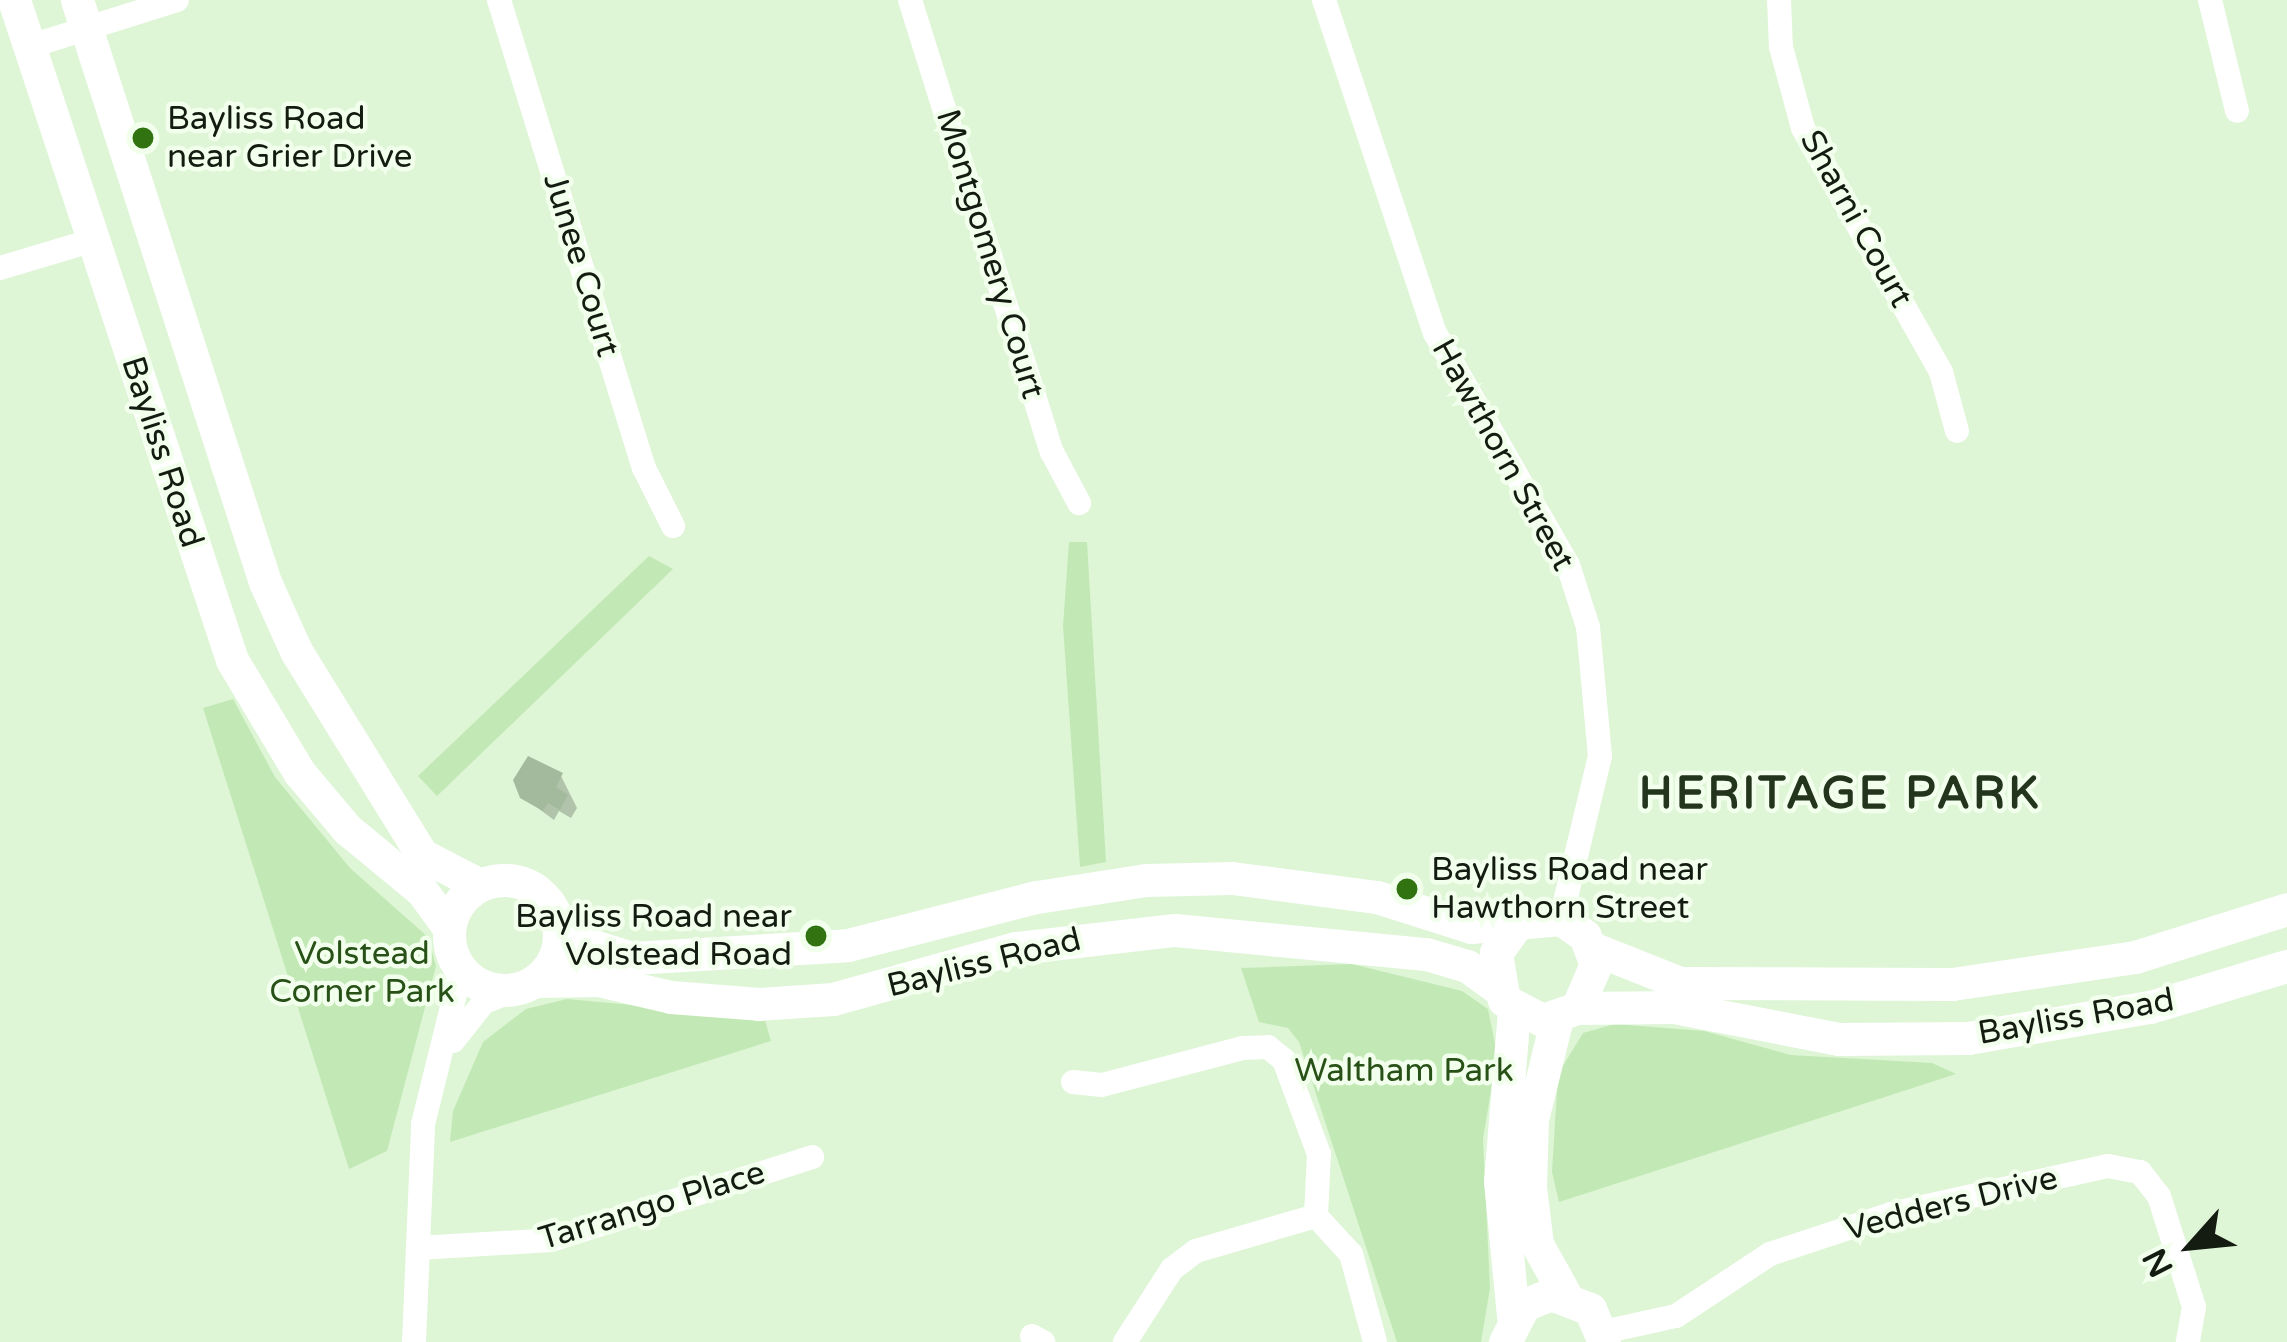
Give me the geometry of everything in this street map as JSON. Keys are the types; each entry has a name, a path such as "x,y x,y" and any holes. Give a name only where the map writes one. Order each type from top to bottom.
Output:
{"street":[{"name":"Bayliss Road","path":"14,0 209,603 249,694 347,830 422,891 448,928 461,971 485,987 598,980 737,1002 814,1000 921,980 1016,948 1175,930 1426,955 1468,966 1505,999 1567,1013 1674,1007 1839,1039 1968,1038 2150,1007 2287,966"},
{"path":"31,46 82,15 177,0"},
{"name":"Junee Court","path":"499,0 644,467 673,526"},
{"name":"Montgomery Court","path":"910,0 1052,452 1078,503"},
{"name":"Hawthorn Street","path":"1324,0 1435,333 1568,565 1588,627 1600,756 1561,919"},
{"name":"Sharni Court","path":"1779,0 1781,47 1803,128 1941,373 1957,431"},
{"path":"2210,0 2236,111"},
{"name":"Bayliss Road","path":"82,15 265,582 296,651 422,855 479,885 516,880 533,888 547,900 560,934 632,958 848,945 1037,898 1146,880 1232,878 1377,897 1471,927 1561,919 1592,949 1680,983 1952,984 2135,957 2287,909"},
{"path":"0,268 153,238"},
{"path":"448,928 454,910 479,885"},
{"path":"1509,1329 1500,1181 1505,999 1496,953 1516,925"},
{"path":"447,1047 484,1002 525,985 560,934"},
{"path":"1566,1296 1537,1244 1530,1187 1532,1119 1567,1013 1594,981 1592,949"},
{"path":"414,1342 422,1124 447,1047 461,971"},
{"path":"1072,1082 1102,1085 1268,1047 1284,1060 1319,1154 1316,1216 1351,1254 1375,1342"},
{"name":"Tarrango Place","path":"418,1248 551,1240 812,1157"},
{"name":"Vedders Drive","path":"1603,1337 1676,1316 1790,1247 1892,1214 2108,1166 2140,1172 2159,1196 2194,1307 2188,1342"},
{"path":"1125,1342 1172,1270 1196,1251 1316,1216"},
{"path":"1509,1329 1537,1298 1566,1296 1590,1309 1603,1337"}],"green space":[{"path":"1069,542 1087,542 1106,862 1080,867 1063,626"},
{"path":"649,556 673,569 437,796 418,776"},
{"name":"Volstead Corner Park","path":"233,699 275,777 350,868 428,937 436,966 387,1151 349,1169 203,708"},
{"name":"Waltham Park","path":"1352,964 1462,991 1488,1009 1497,1054 1483,1139 1490,1288 1481,1342 1397,1342 1299,1042 1288,1028 1259,1022 1241,968"},
{"name":"Volstead Corner Park","path":"567,999 764,1017 771,1041 450,1142 453,1111 483,1042 526,1009"},
{"name":"Waltham Park","path":"1615,1024 1704,1031 1791,1055 1932,1063 1956,1074 1559,1202 1552,1172 1558,1074 1583,1033"}],"building":[{"path":"528,756 563,773 556,787 568,795 560,810 548,803 543,811 520,798 513,780"}],"place":[{"name":"Bayliss Road near Grier Drive","path":"143,138"},
{"name":"Bayliss Road near Hawthorn Street","path":"1407,889"},
{"name":"Bayliss Road near Volstead Road","path":"816,936"}],"district":[{"name":"HERITAGE PARK","path":"1840,795"}]}
